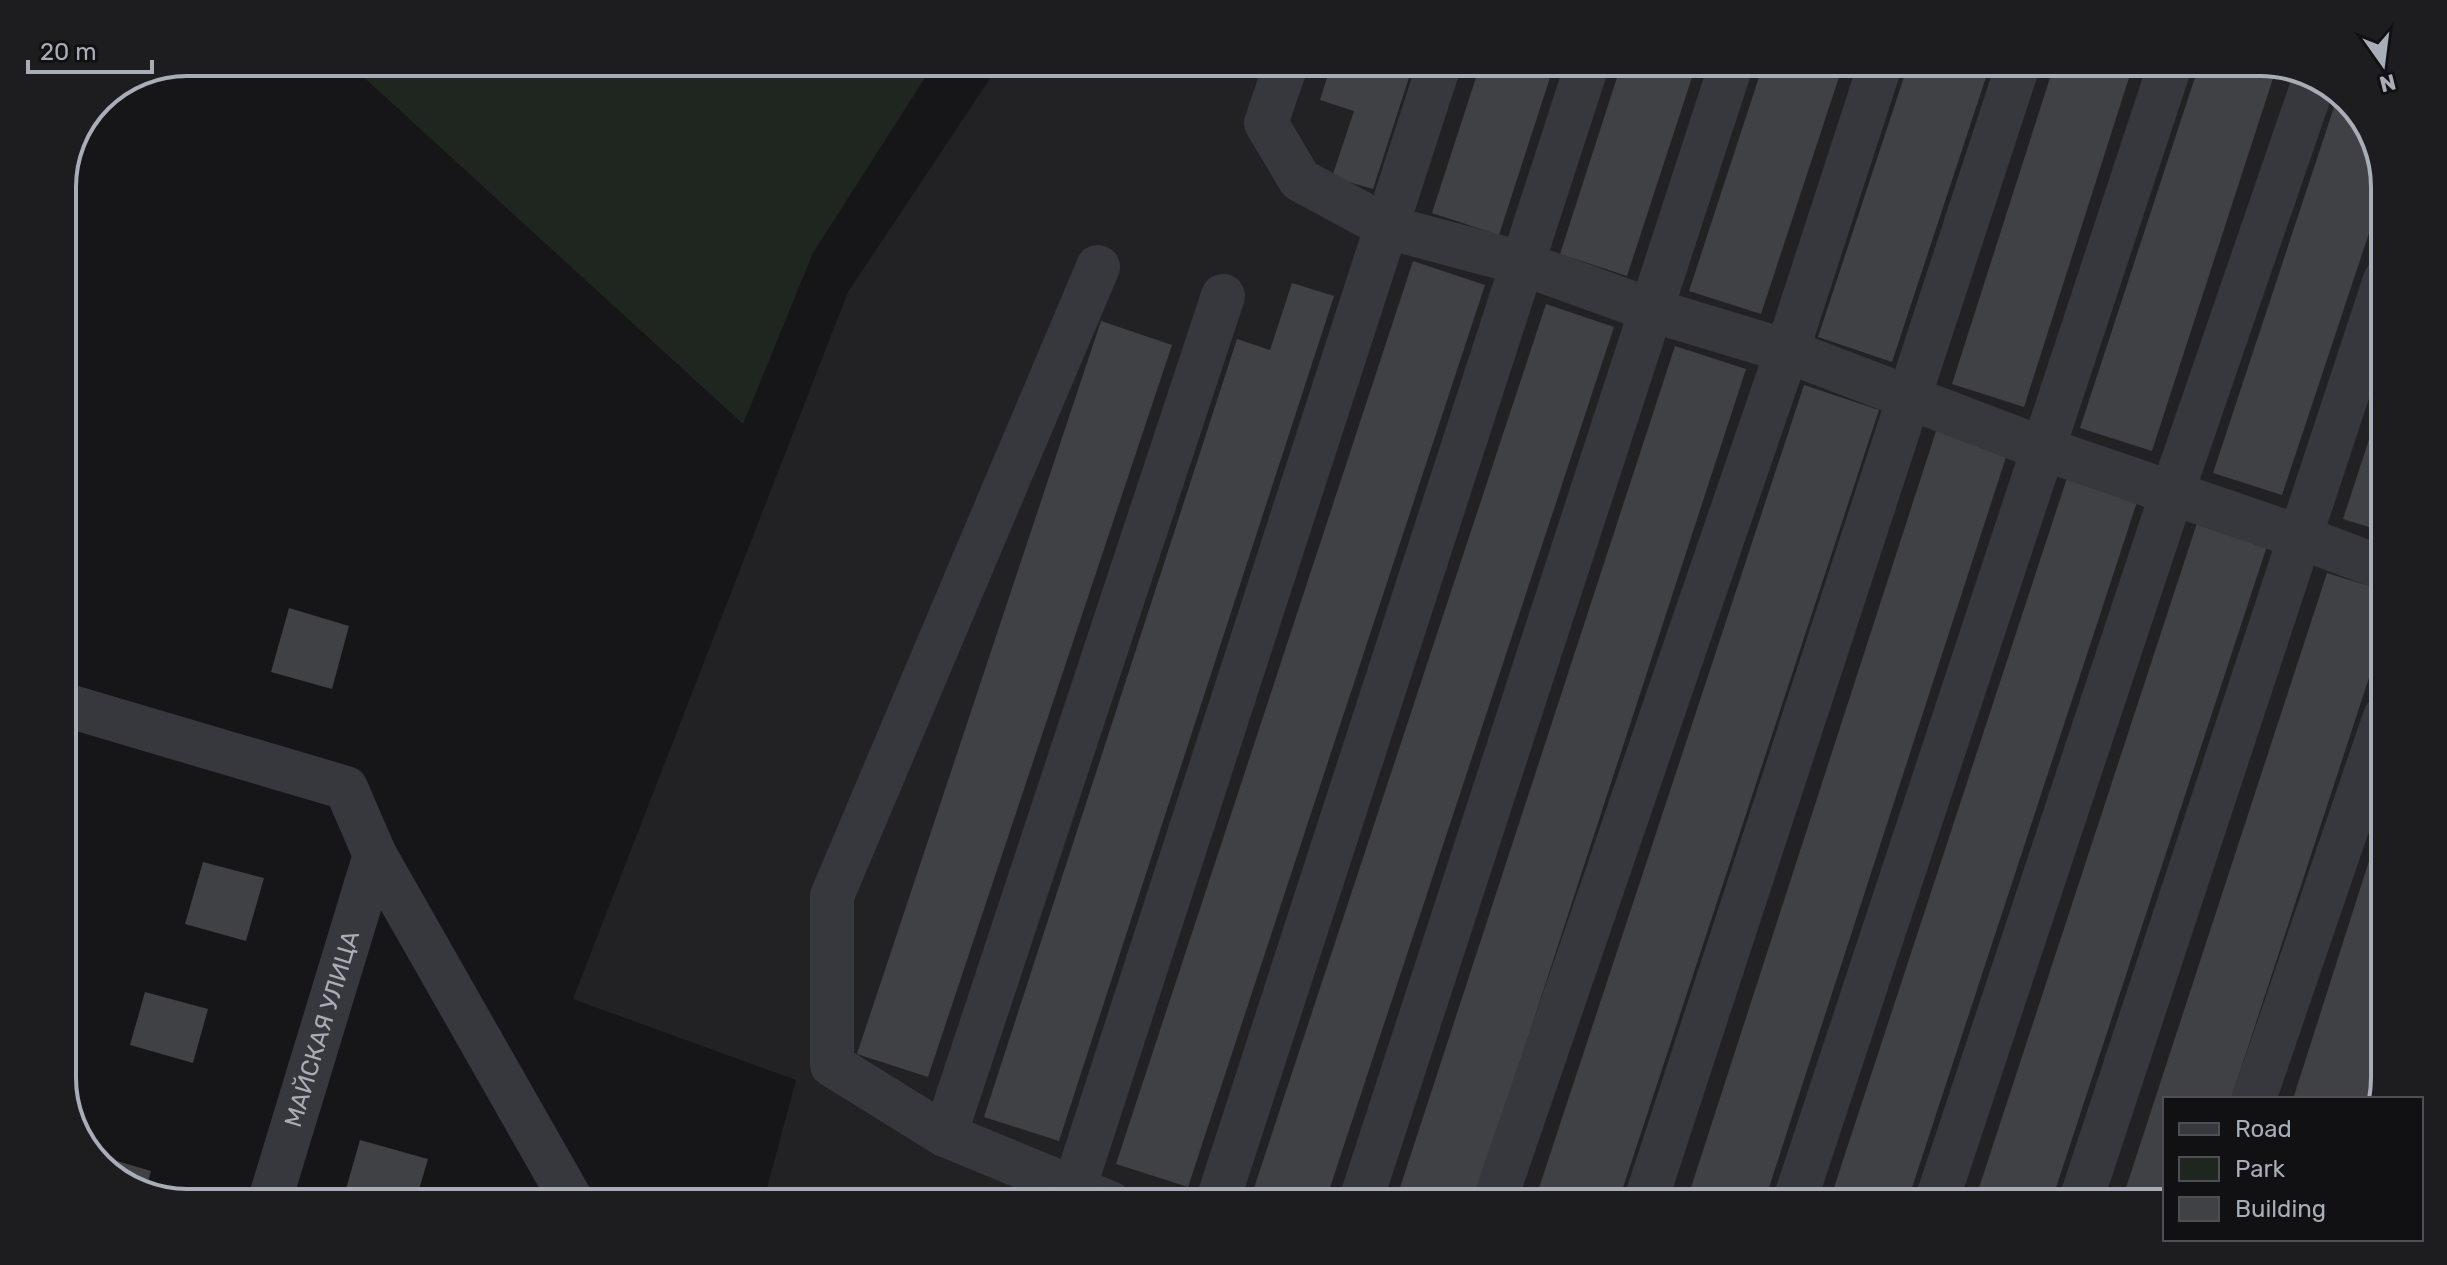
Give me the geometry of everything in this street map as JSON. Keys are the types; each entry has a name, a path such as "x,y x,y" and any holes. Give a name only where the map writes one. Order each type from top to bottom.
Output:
{"street":[{"path":"1282,76 1266,123 1300,180 1387,227 1521,263 1651,310 1787,351 2044,449 2371,564"},
{"path":"1094,1189 1436,76"},
{"path":"1222,1189 1583,76"},
{"path":"1365,1189 1727,76"},
{"path":"1499,1189 1787,351 1876,76"},
{"path":"1650,1189 2014,76"},
{"path":"1799,1189 2166,76"},
{"path":"1941,1189 2172,493 2311,88"},
{"path":"1075,1189 945,1135 832,1065 832,896 1098,267"},
{"path":"945,1135 1223,296"},
{"path":"2085,1189 2371,322"},
{"path":"76,708 346,788 375,855 565,1189"},
{"path":"2255,1097 2371,758"},
{"name":"МАЙСКАЯ УЛИЦА","path":"273,1189 375,855"}],"shaded area":[{"path":"992,76 2260,76 2289,80 2322,95 2343,114 2360,138 2371,180 2369,1097 2163,1097 2163,1189 767,1189 796,1080 573,999 848,292"}],"green space":[{"path":"362,76 926,76 813,253 743,424"}],"building":[{"path":"1328,76 1409,76 1373,189 1332,177 1354,111 1320,100"},
{"path":"1476,76 1550,76 1499,235 1432,213"},
{"path":"1617,76 1692,76 1627,276 1560,254"},
{"path":"1759,76 1839,76 1761,314 1689,291"},
{"path":"1904,76 1986,76 1892,362 1818,337"},
{"path":"2051,76 2130,76 2024,407 1952,384"},
{"path":"2195,76 2273,77 2152,451 2080,428"},
{"path":"2335,106 2352,125 2365,152 2371,180 2371,227 2282,495 2213,473"},
{"path":"1413,261 1485,285 1188,1187 1116,1164"},
{"path":"1292,283 1334,296 1059,1141 984,1117 1237,339 1270,350"},
{"path":"1546,304 1614,327 1330,1189 1254,1189"},
{"path":"1101,321 1172,345 928,1077 857,1054"},
{"path":"1675,346 1746,369 1479,1189 1400,1189"},
{"path":"1804,385 1879,410 1623,1189 1539,1189"},
{"path":"1938,425 2009,448 1769,1189 1691,1189"},
{"path":"2371,434 2371,528 2343,519"},
{"path":"2067,478 2137,502 1912,1189 1834,1189"},
{"path":"2198,520 2268,543 2056,1189 1979,1189"},
{"path":"2327,573 2371,587 2371,672 2232,1097 2163,1097 2163,1189 2126,1189"},
{"path":"289,608 349,626 332,689 271,672"},
{"path":"2371,855 2369,1097 2294,1097"},
{"path":"203,862 264,878 246,941 185,924"},
{"path":"145,992 208,1009 193,1063 130,1045"},
{"path":"360,1140 428,1159 419,1189 346,1189"},
{"path":"113,1160 151,1171 148,1182"}]}
